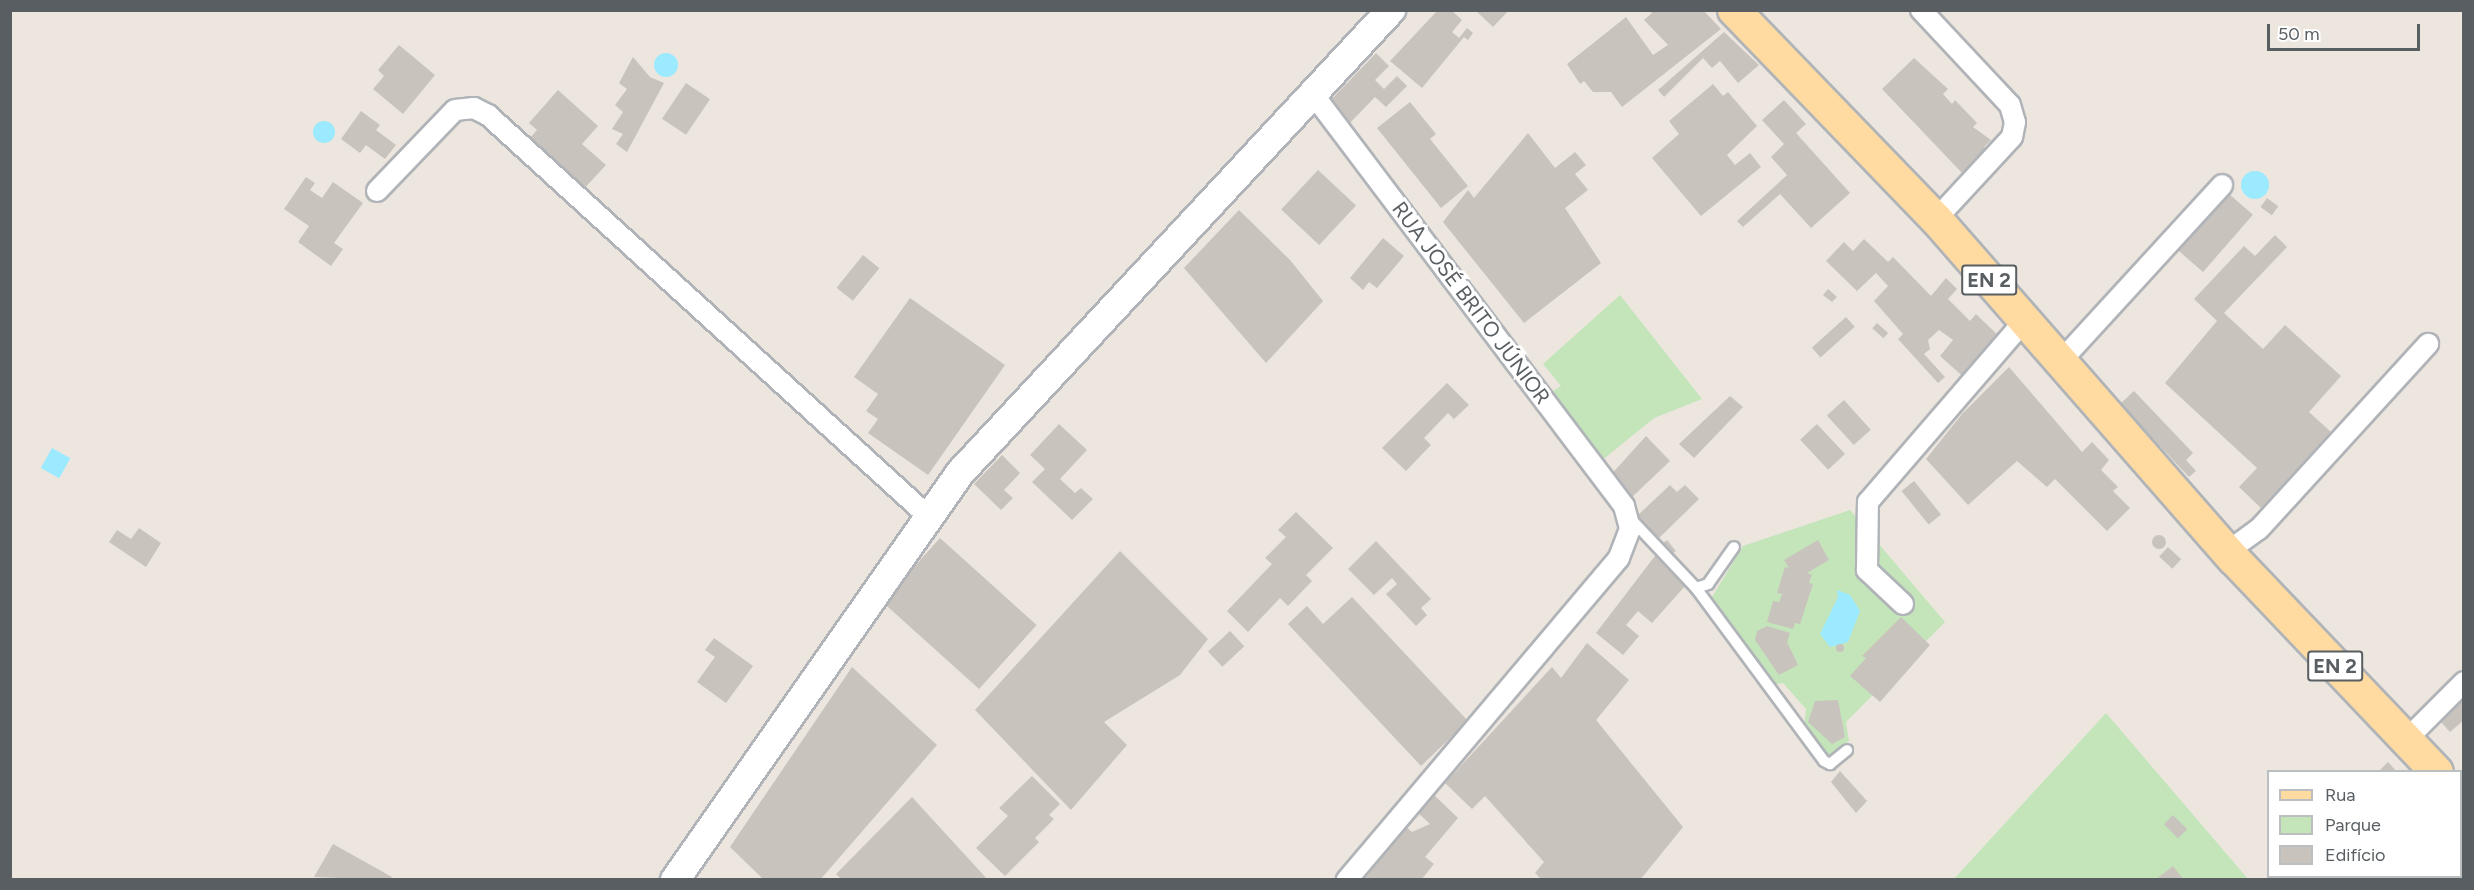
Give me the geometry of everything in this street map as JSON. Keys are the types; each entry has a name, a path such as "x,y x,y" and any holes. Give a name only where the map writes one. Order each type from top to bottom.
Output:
{"main road":[{"name":"EN 2","path":"1734,10 1936,219 2227,552 2436,770"}],"street":[{"path":"675,879 960,473 1391,10"},
{"path":"1921,10 2010,105 2015,122 2012,136 1936,219"},
{"name":"RUA JOSÉ BRITO JÚNIOR","path":"1313,94 1626,513"},
{"path":"377,191 455,110 474,108 488,115 929,517"},
{"path":"2060,362 2222,185"},
{"path":"1903,604 1867,570 1868,502 2024,321"},
{"path":"2227,552 2259,529 2428,344"},
{"path":"1347,879 1619,558 1630,529 1626,513"},
{"path":"2406,740 2463,682"}],"lane":[{"path":"1626,513 1696,588 1824,761 1830,764 1847,750"},
{"path":"1696,588 1708,584 1734,547"}],"green space":[{"path":"1620,295 1702,399 1654,418 1600,462 1549,394 1561,386 1543,364"},
{"path":"1850,510 1945,622 1846,722 1849,741 1829,760 1804,728 1806,709 1783,683 1768,685 1719,618 1712,597 1743,546"},
{"path":"2106,713 2248,879 1953,880"}],"water":[{"path":"666,53 671,54 677,60 677,70 671,76 666,77 661,76 655,70 654,65 655,60 661,54"},
{"path":"320,121 328,121 335,128 335,136 328,143 320,143 313,136 313,128"},
{"path":"2255,171 2265,175 2269,185 2265,195 2255,199 2245,195 2241,185 2245,175"},
{"path":"52,448 70,458 59,478 41,468"},
{"path":"1837,590 1850,595 1860,611 1848,642 1830,647 1820,634 1838,597"}],"building":[{"path":"1438,10 1451,10 1462,20 1452,32 1459,38 1467,28 1473,33 1468,40 1464,37 1422,88 1390,61"},
{"path":"1475,10 1509,10 1493,27"},
{"path":"1649,10 1703,10 1721,29 1622,107 1611,92 1593,92 1584,81 1580,84 1567,64 1626,17 1653,55 1668,45 1644,20 1652,13"},
{"path":"1724,32 1759,65 1738,83 1720,61 1712,68 1703,58 1664,97 1658,90"},
{"path":"399,45 435,75 403,114 373,89 384,76 378,70"},
{"path":"1376,53 1389,66 1375,80 1384,89 1397,76 1407,86 1386,107 1375,97 1347,126 1326,105"},
{"path":"633,57 650,77 664,83 627,152 616,144 623,134 612,129 623,112 615,105 627,89 619,83"},
{"path":"1914,58 1948,89 1943,94 1952,104 1955,100 1977,123 1973,127 1991,140 1984,147 1989,151 1964,175 1882,89"},
{"path":"686,83 710,99 686,135 662,119"},
{"path":"1713,84 1723,96 1728,92 1757,126 1727,155 1735,165 1750,153 1761,167 1701,216 1652,158 1679,134 1669,121"},
{"path":"558,90 598,126 582,144 606,165 581,192 540,155 544,151 530,138 537,130 529,123"},
{"path":"1784,100 1806,124 1796,133 1850,193 1811,228 1780,194 1743,227 1737,221 1787,175 1771,157 1784,144 1762,120"},
{"path":"1410,102 1436,134 1430,139 1468,186 1441,208 1377,128"},
{"path":"361,111 380,125 376,130 396,145 385,159 366,145 360,153 341,139"},
{"path":"1528,133 1555,168 1575,152 1586,165 1575,174 1588,190 1565,208 1601,263 1524,323 1443,222 1468,190 1474,198"},
{"path":"1318,170 1356,205 1319,245 1281,209"},
{"path":"306,177 315,183 310,190 322,198 333,182 363,203 334,243 343,249 331,266 298,242 309,226 284,209"},
{"path":"2228,193 2253,215 2203,272 2178,250"},
{"path":"2267,198 2278,206 2272,215 2261,207"},
{"path":"1239,210 1290,260 1323,301 1266,363 1184,268"},
{"path":"2275,235 2287,247 2224,313 2263,349 2285,325 2341,376 2309,412 2331,432 2261,508 2239,487 2257,468 2165,383 2217,321 2194,299 2244,246 2255,256"},
{"path":"1383,238 1404,256 1377,288 1369,282 1363,290 1350,278"},
{"path":"1864,239 1888,262 1893,257 1931,296 1946,278 1957,289 1948,299 1970,321 1976,314 2003,340 1968,381 1940,356 1953,340 1939,330 1928,340 1930,349 1924,354 1945,377 1938,383 1898,339 1903,334 1874,301 1888,286 1876,273 1857,291 1826,261 1844,242 1853,251"},
{"path":"863,255 879,268 853,301 837,288"},
{"path":"1828,289 1837,297 1832,302 1823,295"},
{"path":"910,298 1005,365 928,475 868,433 878,419 866,411 878,394 854,377"},
{"path":"1846,317 1855,327 1821,357 1812,348"},
{"path":"1877,323 1888,333 1883,338 1872,328"},
{"path":"2009,367 2082,452 2092,442 2109,460 2101,470 2118,487 2113,491 2130,508 2107,531 2055,479 2047,487 2017,461 1968,505 1926,459 1962,414"},
{"path":"1447,383 1469,405 1454,419 1448,413 1424,438 1431,445 1406,471 1382,448"},
{"path":"2134,391 2193,453 2186,460 2196,471 2189,477 2120,404"},
{"path":"1730,396 1743,407 1694,458 1679,444"},
{"path":"1844,400 1871,430 1854,445 1827,415"},
{"path":"1059,424 1087,450 1060,479 1075,493 1081,488 1093,499 1072,520 1032,482 1045,469 1030,455"},
{"path":"1817,424 1845,454 1828,470 1800,440"},
{"path":"1646,436 1670,461 1630,499 1608,478"},
{"path":"1002,455 1020,473 1004,490 1013,498 1001,510 974,484"},
{"path":"1914,481 1941,514 1929,524 1902,491"},
{"path":"1670,485 1677,492 1685,485 1699,499 1659,538 1637,516"},
{"path":"1296,512 1333,548 1306,575 1312,581 1288,606 1280,598 1248,632 1227,611 1272,564 1265,558 1286,537 1278,530"},
{"path":"139,528 161,543 146,567 109,542 117,530 131,539"},
{"path":"2156,535 2162,535 2166,542 2162,549 2156,549 2152,545 2152,539"},
{"path":"940,538 1037,625 979,689 882,602"},
{"path":"1667,540 1676,551 1671,555 1662,544"},
{"path":"1818,540 1829,560 1807,573 1812,575 1809,583 1813,584 1800,624 1795,623 1793,629 1767,622 1773,601 1779,602 1782,594 1777,593 1785,567 1789,568 1784,560"},
{"path":"1376,541 1431,599 1421,608 1427,615 1416,626 1386,594 1397,584 1392,578 1374,595 1348,569"},
{"path":"2168,547 2181,559 2172,569 2159,557"},
{"path":"1120,551 1208,639 1180,675 1104,722 1127,745 1071,810 975,710"},
{"path":"1658,552 1686,585 1652,623 1638,611 1626,625 1639,636 1623,655 1596,633"},
{"path":"1352,597 1468,721 1421,766 1288,624 1307,606 1323,624"},
{"path":"1901,617 1930,645 1880,702 1850,676 1866,658 1862,656"},
{"path":"1767,626 1790,633 1787,642 1798,665 1779,675 1755,640 1757,631"},
{"path":"1230,631 1244,646 1222,667 1208,651"},
{"path":"714,638 753,666 726,703 697,682 715,657 705,650"},
{"path":"1587,643 1629,680 1596,720 1683,827 1640,880 1542,880 1535,873 1544,862 1485,796 1472,809 1445,783 1552,667 1561,678"},
{"path":"1840,644 1844,648 1840,652 1836,648"},
{"path":"852,667 937,745 820,880 764,880 730,847"},
{"path":"2464,698 2464,720 2450,732 2439,720"},
{"path":"1838,700 1845,737 1832,744 1808,722 1815,701"},
{"path":"2388,762 2395,770 2380,770"},
{"path":"1840,771 1867,801 1856,813 1831,782"},
{"path":"1032,776 1060,804 1049,815 1054,819 1035,838 1039,842 1005,876 976,848 1008,816 999,808"},
{"path":"1434,795 1458,818 1425,857 1434,864 1421,880 1364,880 1405,826 1412,832 1430,824 1417,812"},
{"path":"912,797 988,880 842,880 836,874"},
{"path":"2173,815 2187,829 2178,838 2164,824"},
{"path":"333,844 392,877 390,880 314,877"},
{"path":"2462,856 2464,880 2423,880 2462,878"},
{"path":"2173,866 2184,880 2155,880"}]}
